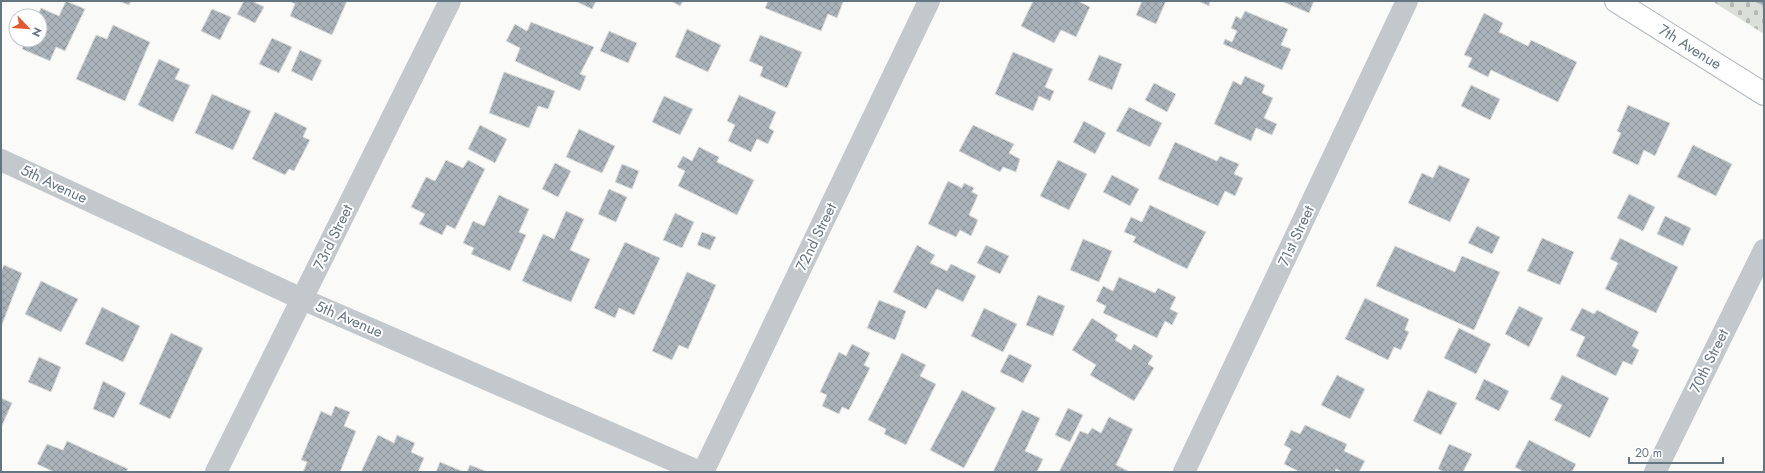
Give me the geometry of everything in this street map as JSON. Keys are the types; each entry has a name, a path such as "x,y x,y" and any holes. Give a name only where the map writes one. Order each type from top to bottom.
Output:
{"street":[{"name":"73rd Street","path":"216,472 450,1"},
{"name":"72nd Street","path":"704,472 929,1"},
{"name":"71st Street","path":"1184,472 1407,1"},
{"name":"7th Avenue","path":"1616,1 1764,94"},
{"name":"5th Avenue","path":"1,160 302,299 700,472"},
{"name":"70th Street","path":"1654,472 1764,250"}],"green space":[{"path":"1712,1 1764,1 1764,34"}],"building":[{"path":"66,1 85,9 65,51 56,47 50,61 22,49 48,48 48,11 59,16"},
{"path":"118,1 131,1 129,5"},
{"path":"244,1 252,1 264,7 255,23 237,14"},
{"path":"289,1 347,1 332,35 290,16 295,4"},
{"path":"575,1 596,1 592,9"},
{"path":"671,1 683,1 680,6"},
{"path":"768,1 843,2 837,18 828,14 821,31 765,8"},
{"path":"1033,1 1078,1 1090,7 1076,37 1061,30 1054,43 1021,26"},
{"path":"1142,1 1166,1 1156,24 1136,15"},
{"path":"1198,1 1210,1 1209,6"},
{"path":"1281,1 1314,1 1309,13"},
{"path":"1753,1 1764,1 1763,6"},
{"path":"212,9 231,17 220,40 201,31"},
{"path":"1245,11 1288,29 1281,45 1291,49 1282,70 1223,44 1225,39 1232,42 1237,31 1231,28 1236,16 1241,19"},
{"path":"1484,13 1503,23 1499,32 1528,46 1531,40 1577,62 1558,102 1491,70 1488,77 1468,67 1472,58 1464,55"},
{"path":"531,22 594,47 580,74 586,76 580,91 515,61 520,48 506,41 515,24 527,31"},
{"path":"113,25 150,42 125,101 76,79 96,35 107,39"},
{"path":"687,29 721,45 708,72 675,57"},
{"path":"609,31 637,43 628,63 600,51"},
{"path":"760,35 802,52 787,88 760,76 763,67 749,61"},
{"path":"272,38 292,47 279,73 259,64"},
{"path":"300,50 322,60 312,81 291,71"},
{"path":"1013,52 1053,69 1045,87 1054,91 1050,101 1039,96 1033,111 995,94"},
{"path":"1099,55 1122,64 1112,90 1088,80"},
{"path":"159,59 180,69 175,79 190,85 173,122 138,105"},
{"path":"504,72 555,91 548,109 538,106 529,128 489,113"},
{"path":"1245,76 1265,85 1262,93 1273,98 1264,118 1277,124 1272,135 1256,128 1251,141 1214,124 1233,81 1241,85"},
{"path":"1154,83 1176,94 1167,112 1145,100"},
{"path":"1471,85 1500,99 1490,120 1461,106"},
{"path":"212,94 251,111 233,150 195,133"},
{"path":"739,95 776,112 769,128 774,131 768,144 757,139 751,152 728,141 735,125 727,121"},
{"path":"664,96 693,109 680,135 652,122"},
{"path":"1628,105 1670,123 1655,156 1644,150 1638,165 1612,153 1621,133 1617,131"},
{"path":"1129,107 1162,123 1150,147 1116,131"},
{"path":"275,112 307,128 303,137 310,140 294,171 289,169 285,175 252,159"},
{"path":"1084,121 1106,133 1095,154 1073,142"},
{"path":"480,125 507,139 495,163 468,149"},
{"path":"973,125 1014,144 1009,153 1020,159 1016,172 1003,167 1000,172 959,151"},
{"path":"579,129 615,146 602,173 566,157"},
{"path":"1175,142 1217,161 1220,156 1239,164 1234,174 1243,178 1235,196 1225,191 1218,206 1158,179"},
{"path":"1693,145 1732,164 1716,196 1677,177"},
{"path":"699,147 719,157 717,162 754,180 737,215 678,186 685,171 677,167 683,156 692,161"},
{"path":"446,160 463,168 468,160 485,169 455,229 447,225 442,235 419,224 425,214 411,207 426,177 435,181"},
{"path":"1058,160 1087,174 1069,210 1040,196"},
{"path":"555,163 571,171 558,197 542,189"},
{"path":"622,164 639,171 632,189 615,182"},
{"path":"1439,165 1470,179 1450,222 1408,203 1422,173 1433,178"},
{"path":"1112,175 1139,189 1130,206 1103,192"},
{"path":"948,181 962,188 964,183 974,188 972,192 978,195 969,215 978,220 971,236 960,230 956,237 928,224"},
{"path":"609,189 627,197 616,222 598,214"},
{"path":"1629,194 1655,207 1643,231 1617,218"},
{"path":"499,195 529,209 519,232 526,235 510,271 471,254 474,248 463,243 473,221 484,226"},
{"path":"1150,205 1206,232 1187,269 1133,242 1136,237 1124,232 1131,217 1142,222"},
{"path":"566,211 584,219 570,250 590,259 571,302 522,281 543,234 554,239"},
{"path":"675,213 694,222 682,248 663,240"},
{"path":"1665,216 1691,228 1683,246 1657,234"},
{"path":"1477,226 1500,237 1492,254 1468,243"},
{"path":"702,232 716,237 710,250 697,245"},
{"path":"1542,238 1574,252 1560,285 1527,271"},
{"path":"1620,238 1678,267 1656,313 1605,289 1618,263 1610,259"},
{"path":"1083,239 1112,251 1099,282 1070,270"},
{"path":"625,242 660,258 634,315 619,308 615,318 594,308"},
{"path":"917,245 935,255 930,263 947,271 951,264 976,276 963,302 937,289 926,309 893,292"},
{"path":"986,245 1009,256 1000,274 977,263"},
{"path":"1395,246 1455,272 1462,256 1500,272 1474,330 1376,286"},
{"path":"4,265 22,273 1,327 1,272"},
{"path":"687,272 716,285 688,349 679,345 672,360 652,351"},
{"path":"1119,277 1155,293 1158,288 1176,297 1170,309 1178,313 1172,325 1165,321 1157,338 1103,313 1106,306 1096,301 1103,286 1113,291"},
{"path":"41,281 78,299 61,332 25,314"},
{"path":"1038,295 1065,306 1053,336 1026,325"},
{"path":"1365,298 1409,319 1405,330 1409,332 1401,350 1394,347 1388,360 1345,339"},
{"path":"879,300 906,311 895,340 867,328"},
{"path":"1519,306 1543,318 1529,347 1505,334"},
{"path":"102,307 140,326 123,362 85,344"},
{"path":"984,308 1017,324 1003,352 971,336"},
{"path":"1582,308 1594,314 1597,310 1639,332 1632,346 1639,350 1632,365 1623,361 1616,376 1576,356 1585,337 1570,330"},
{"path":"1092,318 1118,335 1115,340 1131,350 1134,344 1153,356 1148,364 1154,368 1134,401 1090,375 1096,365 1072,350"},
{"path":"1459,328 1491,344 1476,374 1444,358"},
{"path":"171,333 203,348 170,419 139,404"},
{"path":"852,344 870,353 864,365 870,368 849,410 842,407 839,414 822,406 827,395 820,392 839,352 846,356"},
{"path":"902,353 926,365 920,376 936,384 906,445 884,434 886,429 868,420"},
{"path":"1009,354 1032,365 1023,383 1000,372"},
{"path":"39,357 61,367 51,392 28,382"},
{"path":"1337,375 1365,389 1350,419 1321,405"},
{"path":"1562,375 1609,398 1590,438 1554,420 1562,405 1550,399"},
{"path":"1484,379 1509,391 1499,411 1475,399"},
{"path":"103,381 126,393 114,418 93,409"},
{"path":"962,390 996,408 964,468 930,450"},
{"path":"1428,390 1457,403 1441,435 1413,421"},
{"path":"1,398 12,403 1,428"},
{"path":"335,406 350,412 344,426 356,431 340,472 303,472 307,462 301,460 321,411 331,416"},
{"path":"1068,408 1083,415 1070,442 1055,435"},
{"path":"1022,410 1040,418 1025,451 1043,459 1037,472 993,472"},
{"path":"1109,417 1133,429 1116,465 1130,472 1059,472 1080,431 1088,434 1092,428 1101,433"},
{"path":"1305,425 1347,444 1344,451 1365,461 1359,472 1342,472 1336,469 1335,472 1300,472 1284,464 1291,449 1284,445 1291,430 1300,434"},
{"path":"378,435 394,443 397,435 415,443 411,452 424,458 418,472 361,472"},
{"path":"1529,440 1576,464 1572,472 1524,472 1515,467"},
{"path":"67,441 128,469 126,472 54,472 37,464 47,444 63,450"},
{"path":"1449,444 1472,454 1463,472 1444,472 1438,469"},
{"path":"440,462 464,472 436,472"},
{"path":"470,465 488,472 467,472"}]}
